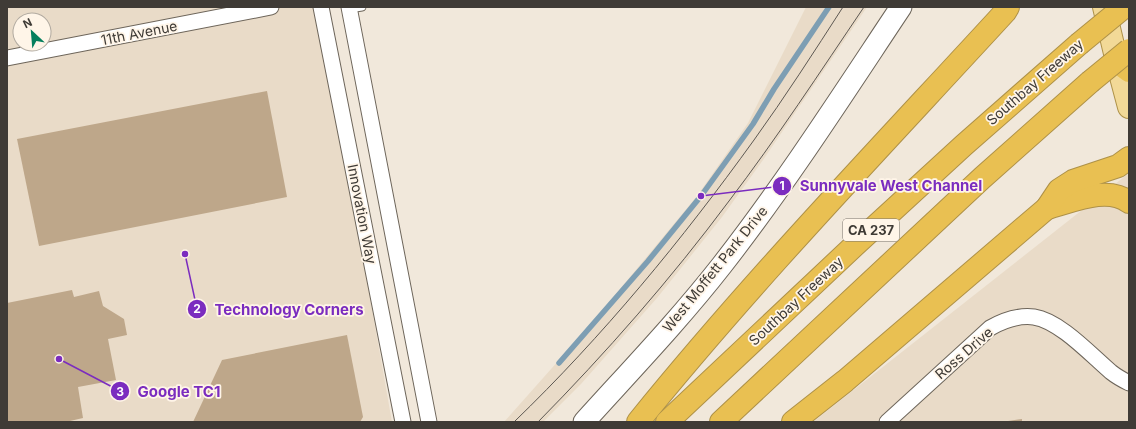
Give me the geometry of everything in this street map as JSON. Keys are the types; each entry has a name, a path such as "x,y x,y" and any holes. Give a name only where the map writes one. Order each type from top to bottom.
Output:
{"highway":[{"path":"638,422 662,392 791,244 1000,18 1008,7"},
{"name":"Southbay Freeway","path":"667,422 964,145 1079,44 1124,7"},
{"name":"CA 237","path":"721,422 982,178 1090,82 1125,61"},
{"path":"793,422 845,381 1047,208 1059,190 1073,180 1118,166 1129,158"},
{"path":"1047,208 1080,198 1106,194 1124,198 1129,202"}],"main road":[{"name":"West Moffett Park Drive","path":"584,422 692,302 752,225 817,133 901,7"},
{"path":"1104,7 1125,61 1129,107"}],"street":[{"name":"11th Avenue","path":"7,58 271,7"},
{"name":"Innovation Way","path":"321,7 403,422"},
{"name":"Innovation Way","path":"351,8 429,422"},
{"name":"Ross Drive","path":"887,422 990,328 1005,320 1019,317 1035,317 1052,324 1076,341 1112,373 1129,383"}],"shaded area":[{"path":"7,7 313,7 326,49 392,422 7,422"},
{"path":"806,7 867,7 763,160 722,217 657,298 581,384 543,422 504,422 591,324 697,196 748,123"},
{"path":"1129,173 1129,422 813,422"}],"building":[{"path":"267,91 287,197 39,246 17,139"},
{"path":"72,290 74,297 99,291 103,306 124,319 127,335 108,339 116,380 78,387 83,418 70,422 7,422 7,303"},
{"path":"347,335 363,417 360,422 193,422 222,360"},
{"path":"1022,419 1022,422 1008,422 1008,421"}],"waterway":[{"path":"559,363 648,261 701,196 753,124 774,89 829,7"}],"tram line":[{"path":"514,422 579,356 640,286 699,214 766,124 843,7"},
{"path":"538,422 637,315 707,230 781,129 864,7"}],"place":[{"name":"Sunnyvale West Channel","path":"701,196"},
{"name":"Technology Corners","path":"185,254"},
{"name":"Google TC1","path":"59,359"}]}
